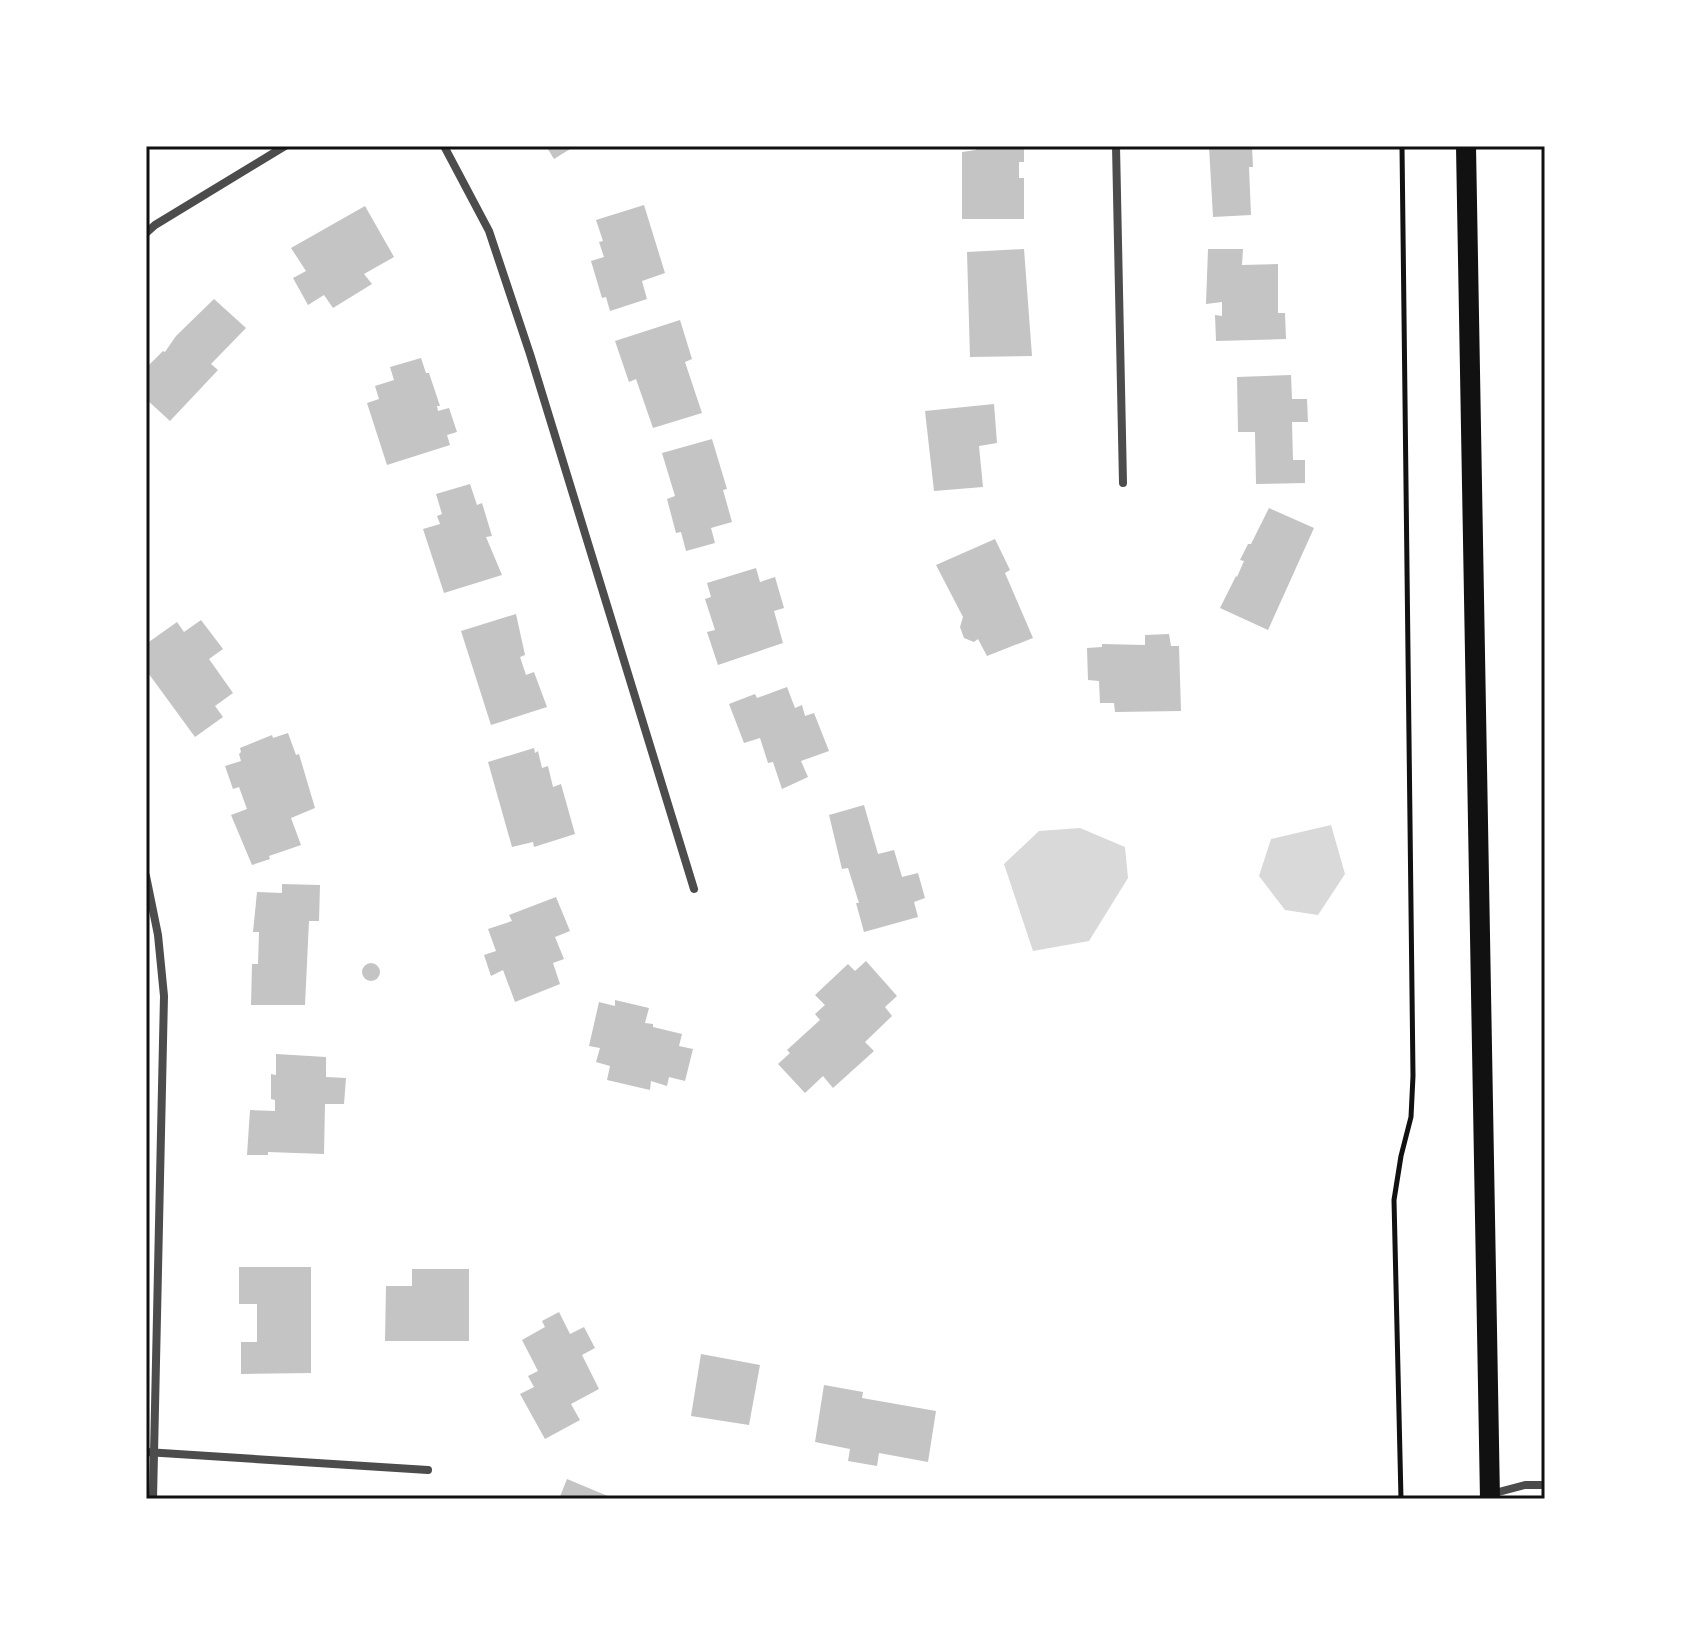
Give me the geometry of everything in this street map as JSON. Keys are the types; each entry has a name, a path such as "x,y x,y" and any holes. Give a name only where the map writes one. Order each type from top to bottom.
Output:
{"main road":[{"path":"1466,146 1490,1496"}],"street":[{"path":"146,233 285,146"},
{"path":"444,146 489,231 530,354 694,889"},
{"path":"1116,146 1123,483"},
{"path":"146,876 158,935 164,996 150,1453 153,1499"},
{"path":"150,1453 428,1470"},
{"path":"1490,1496 1525,1485 1545,1485"}],"path":[{"path":"1401,1499 1394,1200 1411,1117 1413,1076 1402,146"}],"shaded area":[{"path":"1331,825 1345,874 1318,915 1285,910 1259,876 1271,839"},
{"path":"1080,828 1125,847 1128,878 1089,941 1033,951 1004,864 1039,831"}],"building":[{"path":"546,146 575,146 554,159"},
{"path":"976,146 1024,146 1024,162 1019,162 1019,178 1024,178 1024,219 962,219 962,152 976,150"},
{"path":"1209,146 1252,146 1253,167 1249,167 1251,215 1213,217"},
{"path":"644,205 665,273 642,281 647,299 610,311 606,297 602,298 591,261 604,257 599,242 603,241 596,220"},
{"path":"365,206 394,257 364,274 372,284 333,308 324,295 308,305 293,278 306,271 291,248"},
{"path":"1024,249 1032,356 970,357 967,252"},
{"path":"1208,249 1243,249 1242,265 1278,264 1278,313 1285,313 1286,339 1216,341 1215,315 1222,316 1222,302 1206,304"},
{"path":"214,299 246,328 211,364 218,370 170,421 146,399 146,368"},
{"path":"680,320 692,359 685,362 702,413 653,428 636,379 629,382 615,341"},
{"path":"421,358 440,406 437,406 438,411 449,408 457,432 447,435 450,445 387,465 367,403 379,399 375,386 394,380 390,367"},
{"path":"1291,375 1292,399 1307,399 1308,422 1292,422 1293,460 1305,460 1305,483 1256,484 1255,432 1238,432 1237,377"},
{"path":"994,404 997,443 979,446 983,487 934,491 925,411"},
{"path":"712,439 727,489 723,490 732,522 711,528 715,543 686,551 681,532 676,533 667,499 675,496 662,453"},
{"path":"470,484 477,505 482,503 492,536 486,537 502,575 444,593 423,529 440,524 437,516 442,514 436,494"},
{"path":"1269,508 1314,528 1268,630 1220,608 1244,561 1240,560"},
{"path":"995,539 1010,570 1005,573 1033,638 987,656 978,639 974,642 964,638 960,627 963,617 936,565"},
{"path":"756,568 760,582 775,577 784,608 774,611 783,643 718,665 707,632 715,630 705,599 711,597 707,583"},
{"path":"516,614 525,655 520,657 526,675 534,672 547,707 491,725 461,631"},
{"path":"201,620 223,649 209,659 233,693 215,706 223,717 195,737 146,670 146,644 177,622 184,632"},
{"path":"1169,634 1171,646 1179,646 1181,711 1115,712 1114,703 1100,703 1099,681 1088,680 1087,648 1102,647 1102,644 1145,645 1145,635"},
{"path":"787,687 795,708 802,705 805,716 814,713 829,751 801,761 808,777 782,789 773,762 768,763 760,738 744,743 729,704"},
{"path":"288,733 296,755 299,754 315,808 291,818 301,845 252,865 231,815 247,809 239,787 233,789 225,766 241,761 240,748 272,735 273,738"},
{"path":"534,748 535,753 538,751 542,768 548,766 553,787 561,784 575,834 534,847 533,842 512,847 488,762"},
{"path":"864,805 878,854 894,850 902,877 918,873 925,898 914,902 918,917 864,932 856,903 859,903 848,868 842,869 829,815"},
{"path":"282,884 320,885 319,921 309,921 305,1005 251,1005 252,964 258,964 259,932 253,932 257,892 282,893"},
{"path":"556,897 570,931 555,937 564,959 553,963 560,984 515,1002 503,970 491,976 484,955 496,951 488,929 512,921 509,915"},
{"path":"866,961 897,996 885,1007 892,1016 865,1042 874,1051 833,1088 823,1076 805,1093 778,1064 790,1053 787,1050 820,1020 815,1014 825,1005 815,995 848,964 855,971"},
{"path":"367,963 375,963 380,972 378,979 367,981 362,976 362,968"},
{"path":"615,1000 649,1008 645,1023 682,1034 679,1046 693,1049 685,1081 669,1077 667,1086 651,1081 650,1090 607,1080 610,1066 596,1062 600,1048 589,1046 599,1002 615,1006"},
{"path":"276,1054 326,1057 326,1077 346,1078 344,1104 325,1104 324,1154 268,1152 268,1155 247,1155 250,1110 275,1111 275,1100 271,1099 271,1074 276,1075"},
{"path":"239,1267 311,1267 311,1373 241,1374 241,1342 257,1342 257,1304 239,1304"},
{"path":"412,1269 469,1269 469,1341 385,1341 386,1286 412,1286"},
{"path":"559,1312 570,1334 584,1327 595,1348 582,1355 599,1389 571,1404 580,1420 545,1439 520,1394 534,1387 528,1376 538,1371 522,1340 545,1327 542,1321"},
{"path":"701,1354 760,1365 749,1425 691,1416"},
{"path":"824,1385 863,1392 862,1398 936,1411 928,1462 879,1453 877,1466 848,1461 850,1449 815,1442"},
{"path":"567,1479 615,1499 559,1499"}]}
